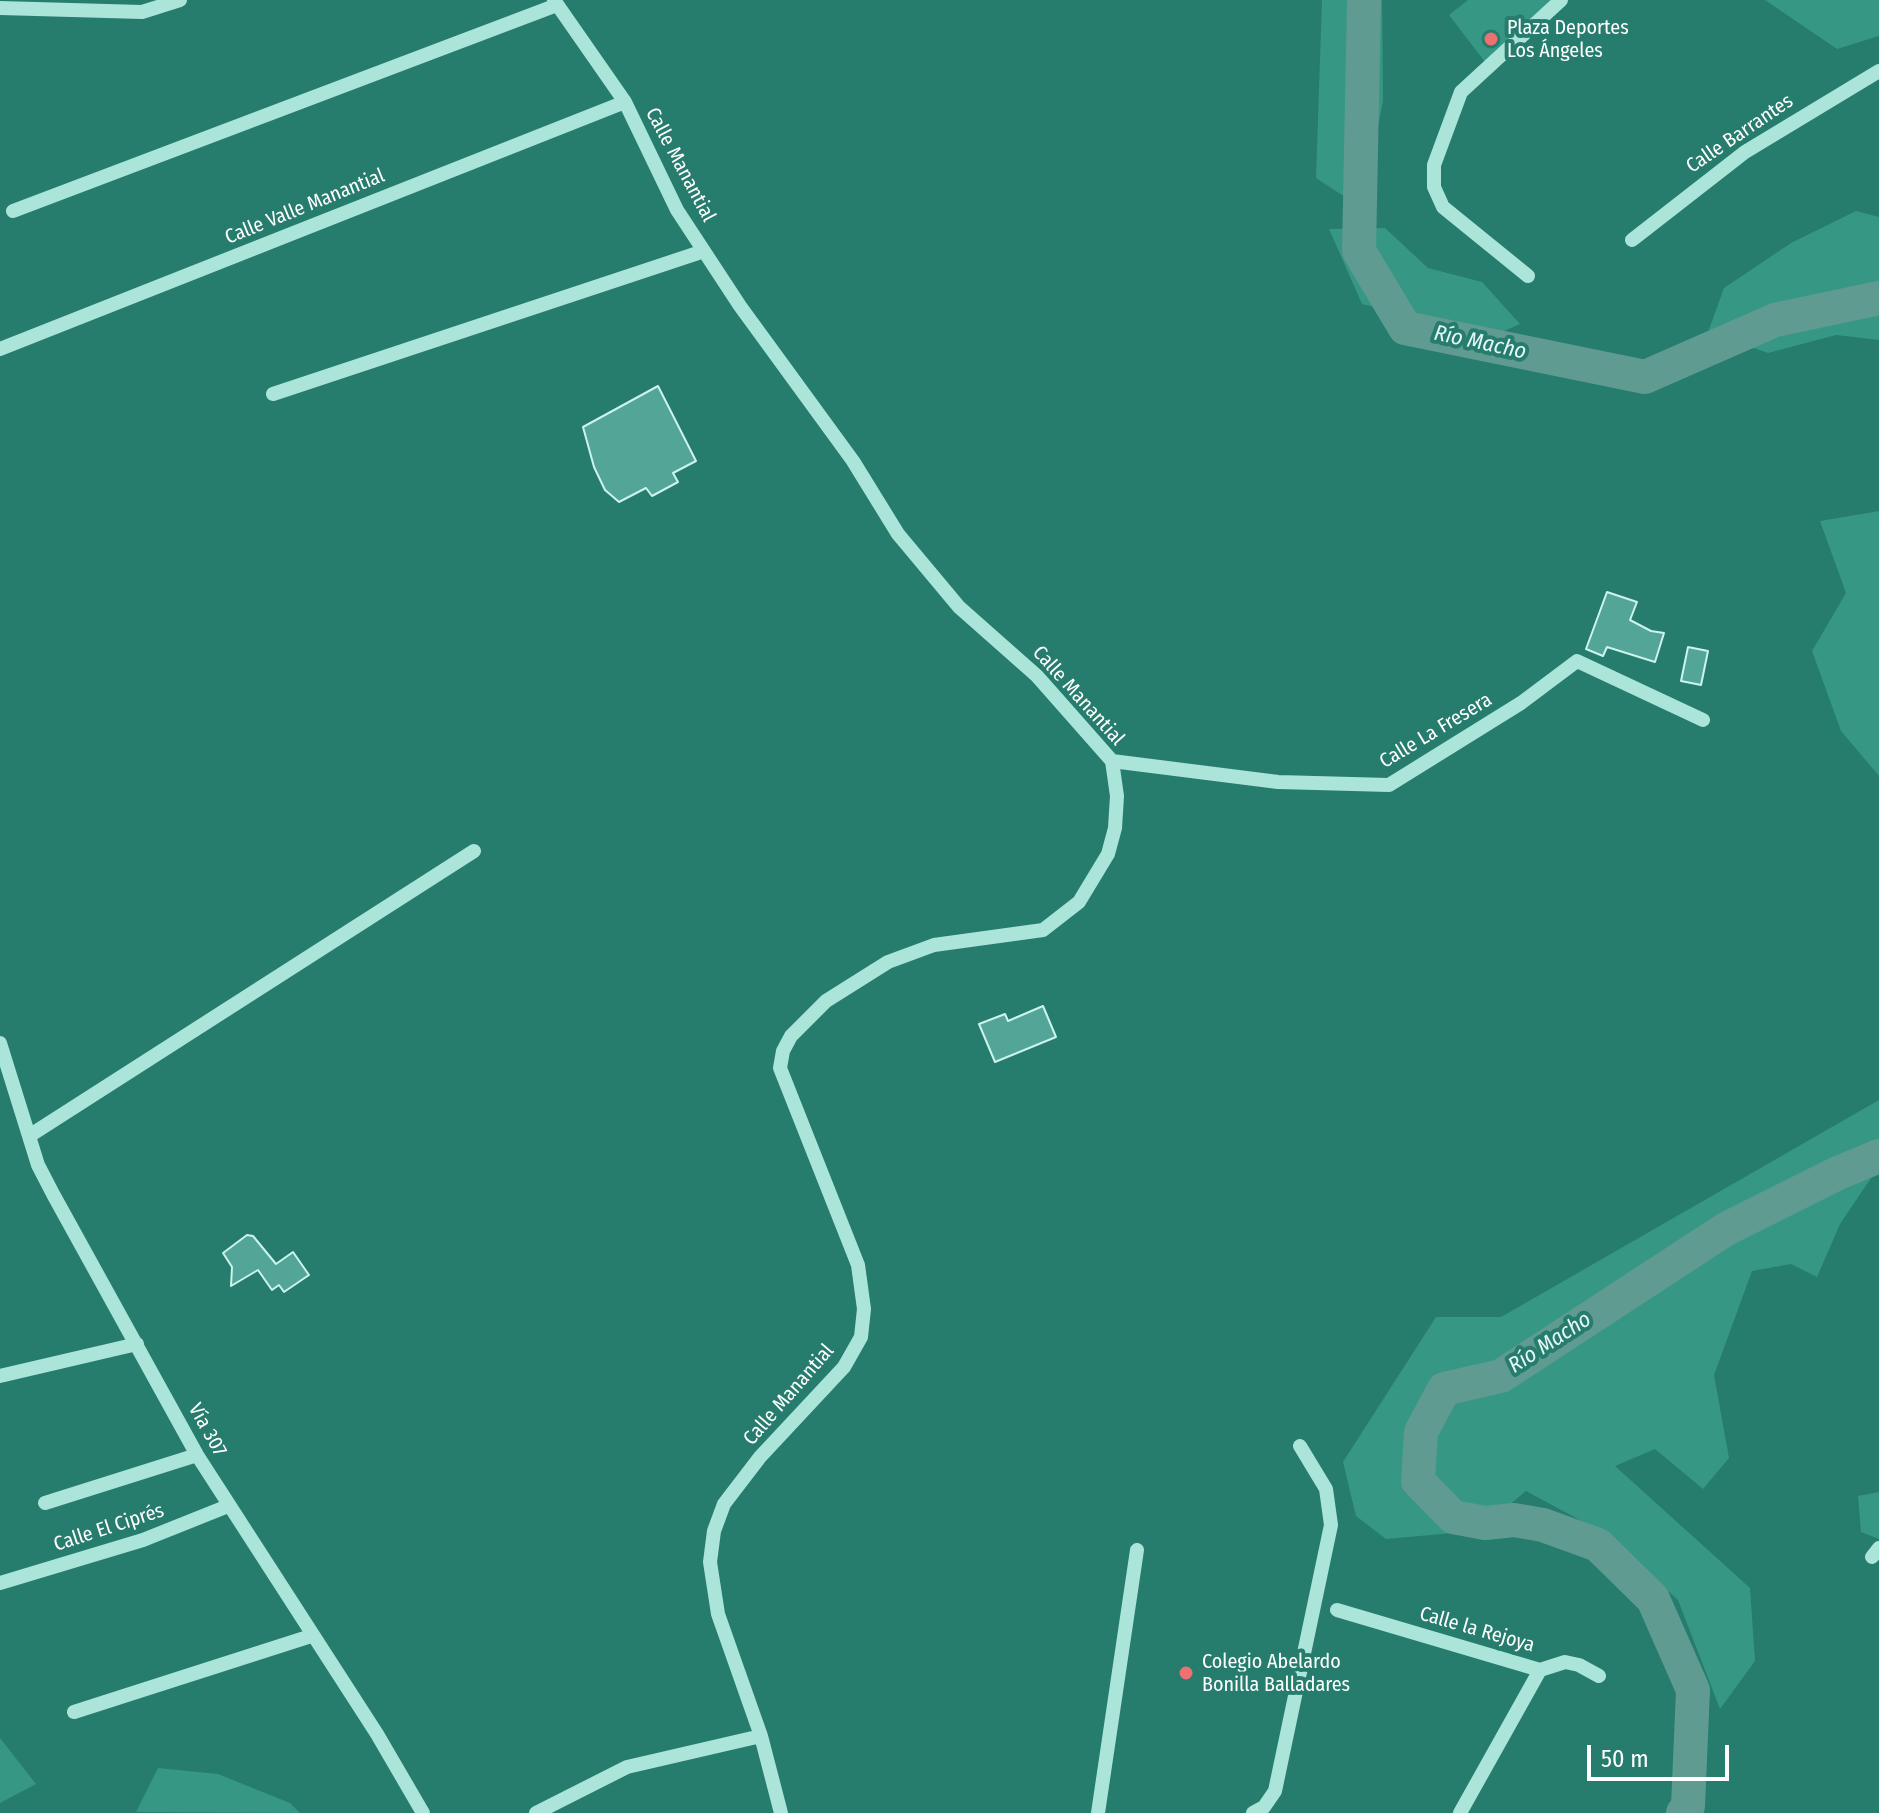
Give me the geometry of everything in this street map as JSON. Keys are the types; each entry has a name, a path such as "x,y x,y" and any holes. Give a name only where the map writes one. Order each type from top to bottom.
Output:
{"street":[{"path":"0,8 142,12 180,0"},
{"path":"1528,276 1443,207 1434,187 1434,165 1461,92 1561,0"},
{"path":"13,211 555,2"},
{"name":"Calle Manantial","path":"555,2 625,102 677,210 853,461 898,534 959,607 1037,676 1112,761 1117,796 1115,828 1097,877 1079,902 1043,930 934,945 888,962 826,1001 791,1036 783,1051 780,1068 858,1265 864,1309 861,1337 844,1367 760,1457 724,1504 714,1531 710,1562 718,1614 761,1736 781,1813"},
{"name":"Calle Barrantes","path":"1632,240 1745,152 1879,71"},
{"name":"Calle Valle Manantial","path":"0,349 625,102"},
{"path":"273,394 704,251"},
{"name":"Calle La Fresera","path":"1112,761 1278,782 1389,785 1521,703 1577,661 1703,720"},
{"path":"29,1136 474,851"},
{"name":"Vía 307","path":"0,1043 29,1136 53,1194 197,1455 377,1734 423,1813"},
{"path":"0,1376 137,1344"},
{"path":"1253,1813 1264,1807 1275,1791 1331,1525 1326,1489 1300,1446"},
{"path":"45,1503 197,1455"},
{"name":"Calle El Ciprés","path":"0,1583 143,1540 228,1506"},
{"path":"1098,1813 1137,1550"},
{"name":"Calle la Rejoya","path":"1337,1610 1540,1670 1460,1813"},
{"path":"74,1712 311,1636"},
{"path":"1540,1670 1565,1662 1579,1665 1599,1676"},
{"path":"536,1813 627,1767 761,1736"}],"green space":[{"path":"1322,0 1382,0 1383,101 1362,208 1316,178"},
{"name":"Plaza Deportes Los Ángeles","path":"1468,0 1565,0 1485,62 1449,15"},
{"path":"1765,0 1879,0 1879,36 1837,49"},
{"path":"1856,211 1879,217 1879,340 1836,335 1768,353 1708,332 1724,288 1791,243"},
{"path":"1385,228 1428,268 1482,282 1520,324 1493,336 1362,304 1329,229"},
{"path":"1879,511 1879,776 1841,731 1812,651 1846,593 1820,521"},
{"path":"1879,1100 1879,1172 1873,1175 1840,1224 1817,1277 1791,1264 1752,1271 1714,1375 1729,1458 1703,1489 1655,1449 1615,1466 1750,1588 1755,1661 1720,1709 1678,1600 1602,1532 1526,1491 1490,1521 1453,1533 1386,1539 1356,1516 1343,1462 1436,1317 1501,1317"},
{"path":"1879,1492 1879,1539 1861,1532 1858,1496"},
{"path":"0,1738 36,1784 0,1803"},
{"path":"158,1768 218,1774 290,1803 300,1813 136,1812"}],"building":[{"path":"658,386 696,461 673,473 678,482 652,496 646,488 619,502 605,490 594,467 583,427"},
{"path":"1607,592 1637,602 1630,620 1651,631 1664,633 1655,662 1607,647 1603,656 1586,649"},
{"path":"1688,647 1708,651 1701,685 1681,681"},
{"path":"1043,1006 1056,1037 995,1062 979,1024 1005,1014 1008,1021"},
{"path":"247,1235 253,1236 276,1264 293,1252 309,1275 284,1292 279,1285 272,1290 258,1270 231,1286 232,1267 223,1253"}],"waterway":[{"name":"Río Macho","path":"1364,0 1359,251 1405,328 1645,377 1775,320 1879,298"},
{"name":"Río Macho","path":"1683,1813 1688,1806 1693,1690 1653,1599 1598,1545 1543,1525 1514,1520 1485,1523 1453,1517 1418,1481 1421,1432 1444,1389 1501,1376 1726,1229 1879,1156"}],"place":[{"name":"Plaza Deportes Los Ángeles","path":"1491,39"},
{"name":"Colegio Abelardo Bonilla Balladares","path":"1186,1673"}]}
